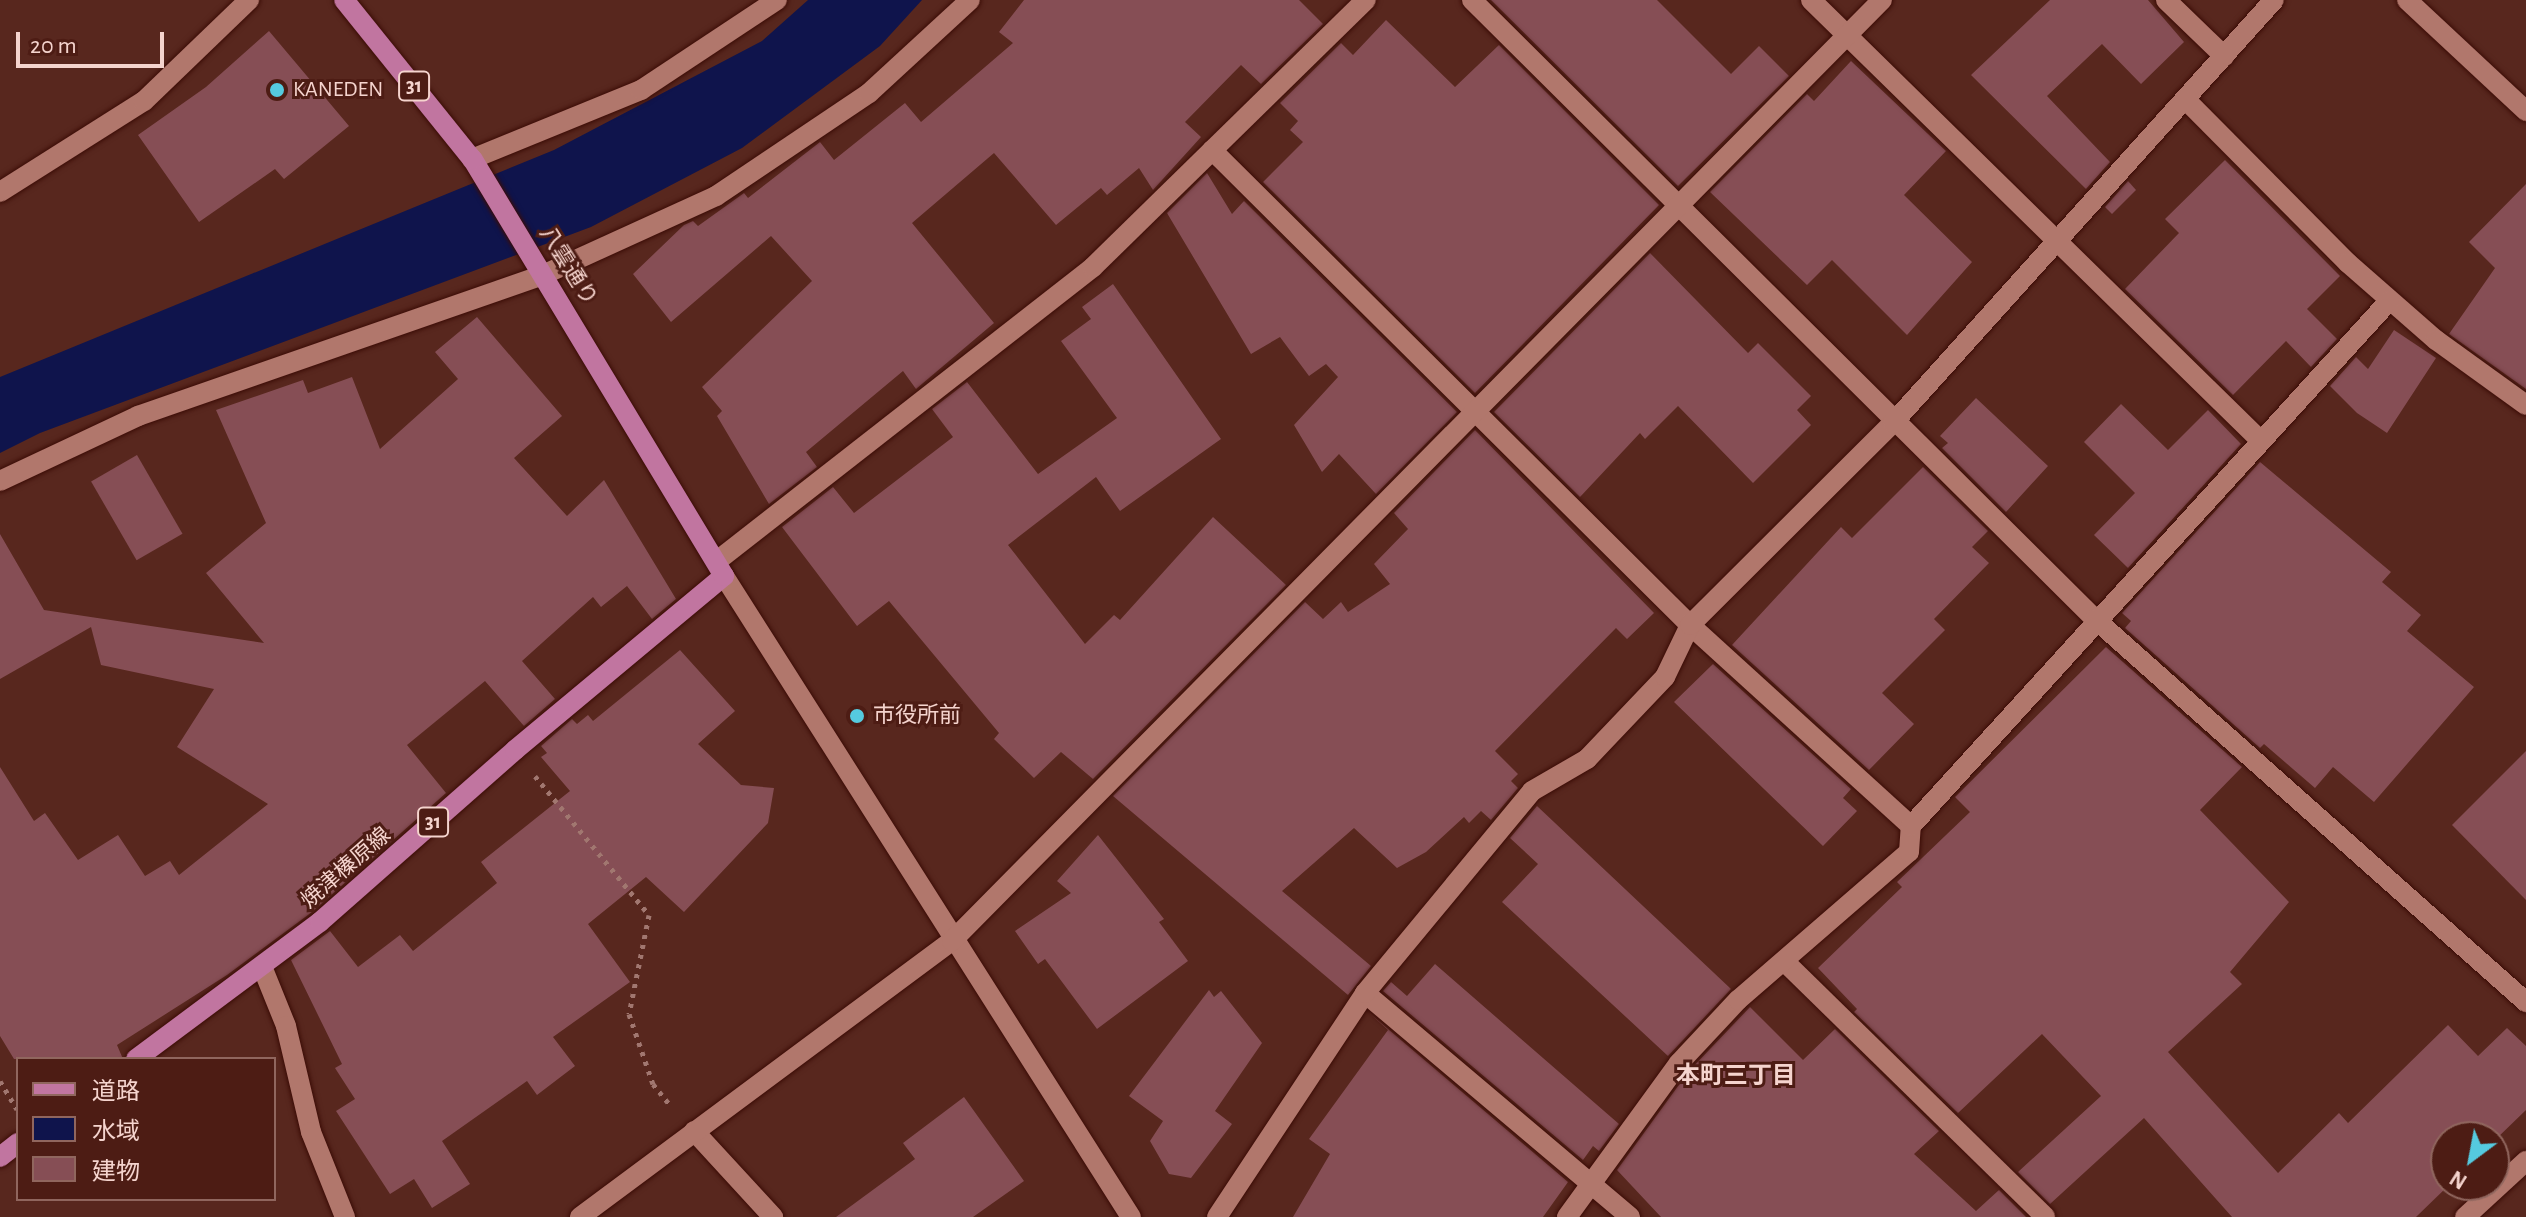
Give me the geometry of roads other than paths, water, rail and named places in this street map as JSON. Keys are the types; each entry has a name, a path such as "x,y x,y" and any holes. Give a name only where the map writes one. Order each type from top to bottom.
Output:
{"main road":[{"name":"八雲通り","path":"344,0 477,167 545,274 720,568"},
{"name":"焼津榛原線","path":"139,1057 263,969 720,568"},
{"path":"0,1157 16,1145"}],"street":[{"path":"0,192 144,101 249,0"},
{"path":"477,167 641,90 777,0"},
{"path":"0,481 138,416 545,274 716,196 869,93 970,0"},
{"path":"1131,1217 952,941 720,568 1093,267 1366,0"},
{"path":"1472,0 1893,423 2095,619 2526,1002"},
{"path":"1811,0 2259,439"},
{"path":"580,1217 952,941 1882,0"},
{"path":"2166,0 2224,56"},
{"path":"1217,1217 1365,993 1532,791 1587,759 1665,677 1690,625 1893,423 2274,0"},
{"path":"2407,0 2526,111"},
{"path":"2185,99 2390,300 2526,405"},
{"path":"1212,150 1690,625 1911,826"},
{"path":"1567,1217 1595,1183 1679,1063 1738,1000 1909,852 1911,826 2095,619 2390,300"},
{"path":"1785,962 2046,1217"},
{"path":"263,969 286,1026 311,1132 345,1217"},
{"path":"1365,993 1595,1183 1630,1217"},
{"path":"694,1131 773,1217"},
{"path":"2465,1217 2526,1161"}],"water":[{"path":"808,0 922,0 880,46 742,148 591,227 40,433 0,453 0,377 554,150 762,41"}],"place":[{"name":"KANEDEN","path":"277,90"},
{"name":"市役所前","path":"857,716"}],"district":[{"name":"本町三丁目","path":"1736,1077"}]}
